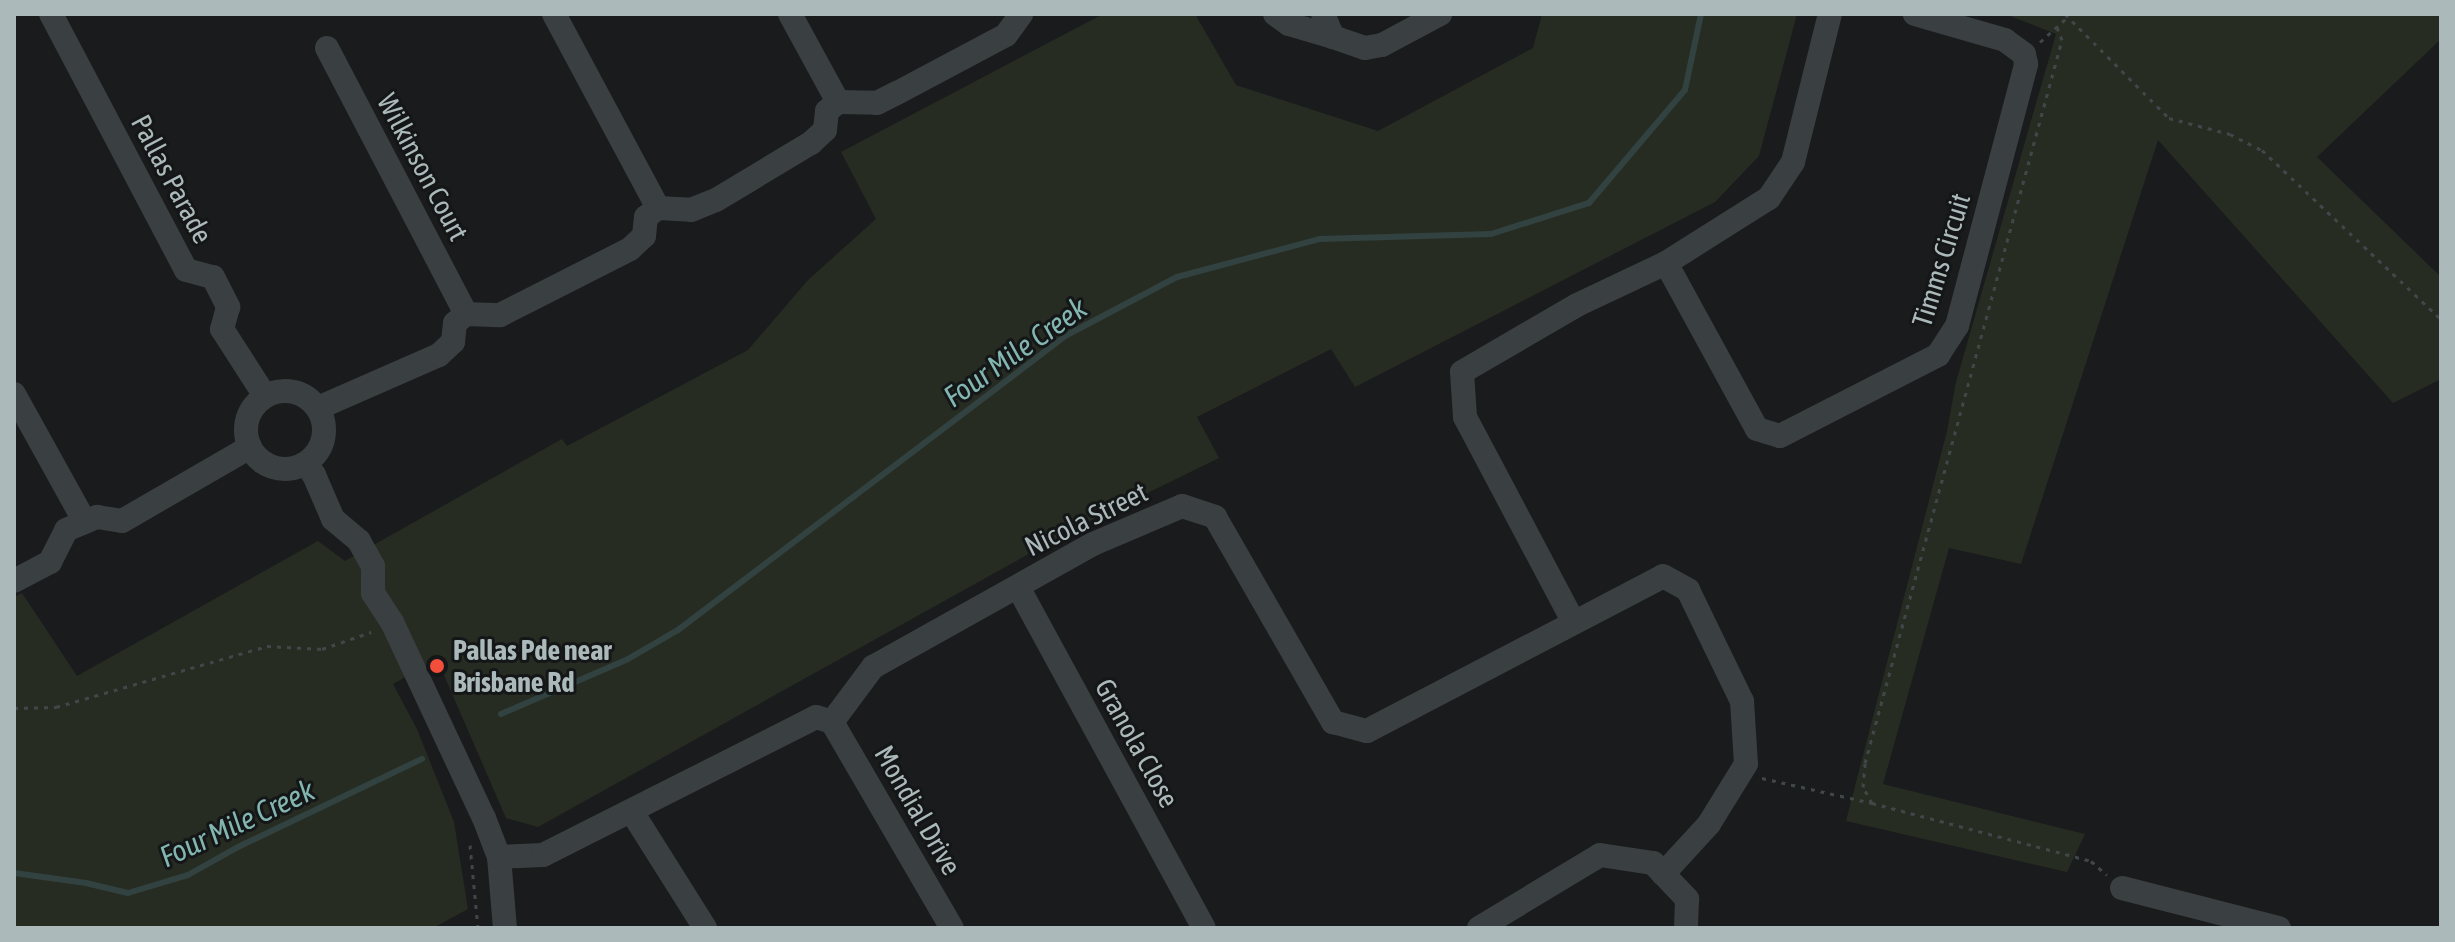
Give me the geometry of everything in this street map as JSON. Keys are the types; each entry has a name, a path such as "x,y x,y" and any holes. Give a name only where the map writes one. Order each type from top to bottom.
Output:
{"street":[{"name":"Pallas Parade","path":"51,14 186,270 213,277 228,307 222,329 265,396"},
{"path":"554,14 658,208"},
{"path":"790,14 838,102"},
{"path":"318,408 439,355 453,342 455,323 466,314 500,315 525,306 630,249 644,236 646,217 658,208 691,210 730,192 811,143 825,130 827,111 838,102 877,103 1006,35 1021,14"},
{"path":"1275,14 1289,24 1365,48 1382,45 1440,14"},
{"path":"1323,14 1333,37"},
{"path":"1573,621 1465,417 1462,372 1577,305 1666,263 1769,198 1793,162 1830,14"},
{"path":"1915,14 2005,40 2024,54"},
{"name":"Wilkinson Court","path":"327,48 466,314"},
{"name":"Timms Circuit","path":"1666,263 1757,429 1780,436 1938,355 1957,326 2026,73 2024,54"},
{"path":"245,450 249,413 265,396 288,390 300,393 318,408 324,432 315,455 300,473"},
{"path":"14,394 85,522"},
{"path":"14,581 50,562 66,530 97,517 122,521 245,450"},
{"path":"245,450 280,469 314,475 333,519 359,541 373,566 373,593 382,627 499,857 505,928"},
{"name":"Nicola Street","path":"832,722 873,667 1093,544 1182,506 1215,517 1333,722 1367,731 1663,576 1688,590 1742,701 1746,764 1740,773"},
{"name":"Granola Close","path":"1018,587 1204,928"},
{"path":"499,857 543,855 816,717 832,722"},
{"name":"Mondial Drive","path":"832,722 952,928"},
{"path":"1663,874 1709,824 1740,773"},
{"path":"632,812 705,928"},
{"path":"1479,928 1600,855 1653,863 1687,899 1686,928"},
{"path":"2122,888 2279,928"}],"path":[{"path":"2024,54 2066,16 2169,118 2230,134 2262,150 2441,319"},
{"path":"1872,803 1863,787 1865,763 2062,40 2057,27"},
{"path":"245,450 251,469 300,473"},
{"path":"365,620 382,627"},
{"path":"378,644 382,627"},
{"path":"14,708 56,707 267,646 322,649 382,627"},
{"path":"1740,773 1872,803 2091,861 2122,888"},
{"path":"469,842 478,928"}],"shaded area":[{"path":"1103,14 1195,14 1236,85 1378,131 1533,48 1542,14 1797,14 1759,156 1715,202 1355,387 1331,349 1197,417 1219,458 1070,531 538,827 506,818 437,659 393,684 417,729 454,822 468,909 433,928 14,928 14,597 22,593 77,676 318,541 345,561 562,439 567,446 748,350 808,280 876,219 841,152"},
{"path":"2005,14 2441,14 2441,39 2317,157 2441,277 2441,379 2393,403 2158,140 2021,564 1949,548 1883,784 2085,834 2067,872 1846,821 1947,431 1956,382 2056,34"}],"waterway":[{"name":"Four Mile Creek","path":"501,714 628,659 678,630 1065,336 1177,277 1320,239 1491,234 1589,203 1685,90 1701,14"},
{"name":"Four Mile Creek","path":"14,873 86,883 128,893 188,875 238,847 422,759"}],"place":[{"name":"Pallas Pde near Brisbane Rd","path":"437,666"}]}
